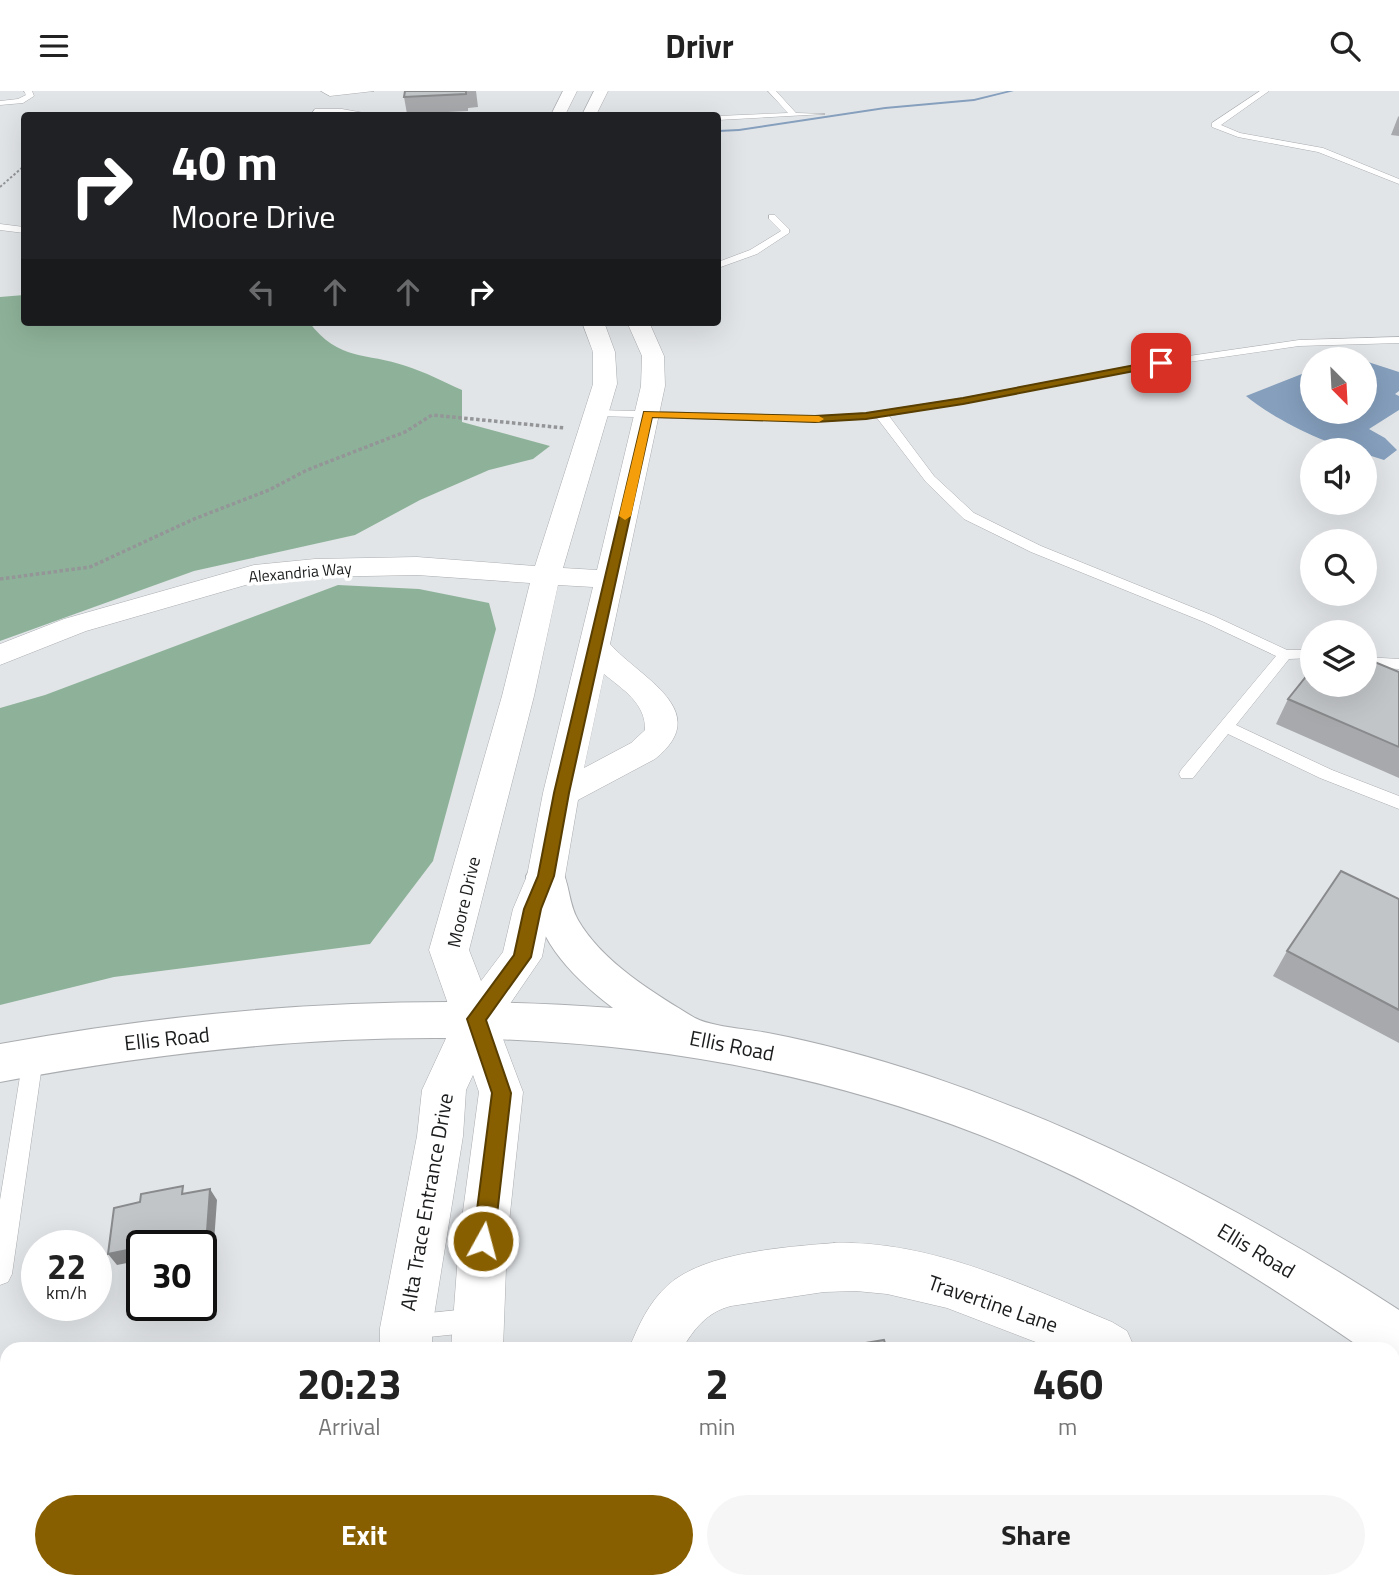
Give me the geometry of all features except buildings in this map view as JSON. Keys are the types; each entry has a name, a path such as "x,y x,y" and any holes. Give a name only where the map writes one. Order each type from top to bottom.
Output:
{"main road":[{"path":"546,876 552,910 573,947 592,967 689,1037"},
{"name":"Ellis Road","path":"17,1060 118,1044 283,1027 476,1019 574,1024 689,1037 758,1049 849,1071 1014,1128 1138,1184 1226,1232 1399,1342"}],"street":[{"path":"560,112 570,91"},
{"path":"590,112 601,91"},
{"name":"Moore Drive","path":"476,1019 449,950 518,696 547,575 594,422 606,372 601,338 595,326"},
{"path":"477,1335 501,1093 476,1019 522,957 532,909 546,876 561,793 653,386 653,356 640,326"},
{"name":"Alexandria Way","path":"0,655 100,617 254,574 315,568 417,566 611,580"},
{"path":"561,793 646,749 660,733 663,724 650,698 604,658 596,647"},
{"name":"Alta Trace Entrance Drive","path":"406,1338 440,1136 444,1090 476,1019"},
{"name":"Travertine Lane","path":"658,1342 666,1325 687,1299 707,1287 827,1268 858,1268 951,1286 1097,1342"}],"lane":[{"path":"0,103 20,101 30,96 28,91"},
{"path":"325,91 330,94 370,91"},
{"path":"772,91 794,115"},
{"path":"1265,91 1215,125 1238,135 1320,150 1399,182"},
{"path":"315,111 350,112"},
{"path":"721,118 821,114"},
{"path":"721,264 737,260 786,231 772,217"},
{"path":"0,227 21,230"},
{"path":"594,422 647,414 815,419 880,414 1161,363 1299,343 1399,340"},
{"path":"880,414 930,479 969,516 1036,549 1209,619 1285,655 1300,654"},
{"path":"1187,774 1285,655"},
{"path":"1377,663 1399,664"},
{"path":"1226,727 1326,774 1399,803"},
{"path":"0,1274 17,1060"},
{"path":"406,1338 477,1335"}],"path":[{"path":"1,185 21,168"},
{"path":"0,579 90,566 194,519 269,490 307,470 405,432 432,415 594,422"}],"green space":[{"path":"21,295 21,326 312,326 331,344 342,350 406,366 462,390 462,422 550,446 533,459 489,470 420,500 355,535 194,571 0,641 0,297"},
{"path":"338,585 419,589 489,603 496,629 433,861 370,944 114,977 0,1005 0,708 45,695"}],"water":[{"path":"1377,365 1399,372 1399,391 1395,394 1399,396 1399,410 1377,424"},
{"path":"1300,375 1300,424 1377,424 1369,429 1385,438 1397,450 1384,460 1377,458 1377,438 1320,438 1271,413 1246,396"}],"waterway":[{"path":"721,131 885,108 974,100 1012,91"}],"slow traffic":[{"path":"625,516 647,414 819,419"}],"route":[{"path":"483,1241 501,1093 476,1019 522,957 532,909 546,876 561,793 647,414 815,419 866,416 963,401 1161,363"}]}
